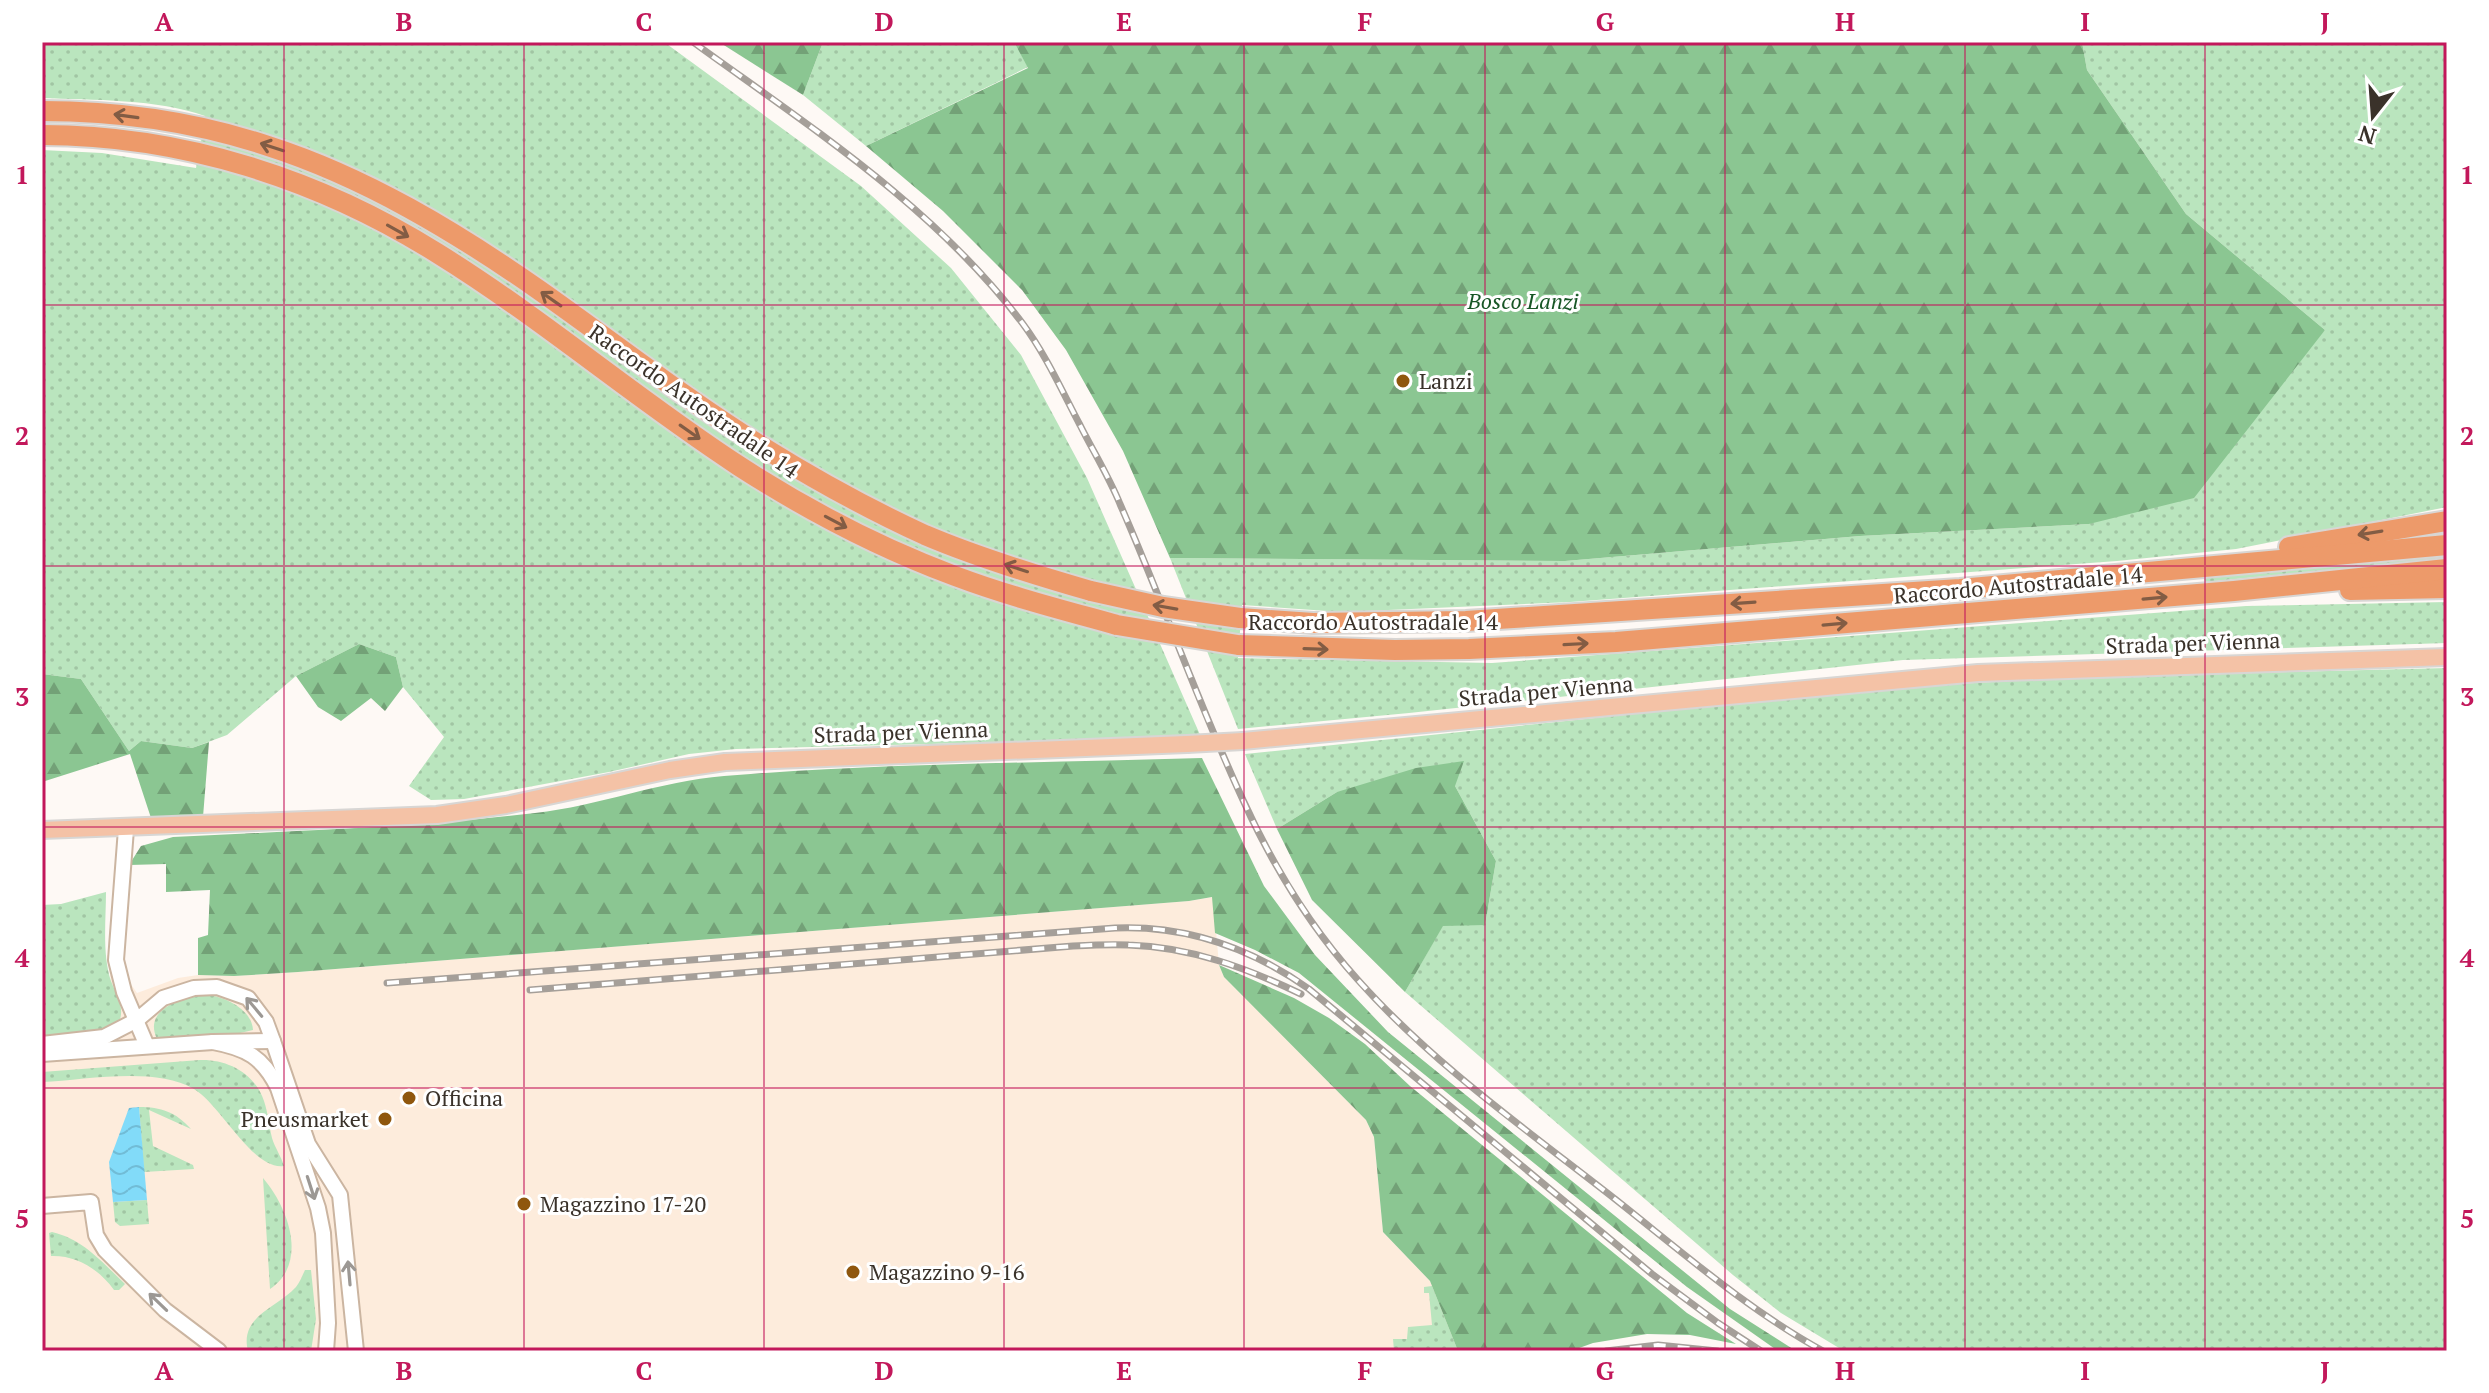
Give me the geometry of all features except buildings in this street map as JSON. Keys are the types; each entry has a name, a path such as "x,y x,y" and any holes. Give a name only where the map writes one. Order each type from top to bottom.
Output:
{"highway":[{"name":"Raccordo Autostradale 14","path":"42,111 100,113 203,130 266,145 339,173 479,250 711,413 813,478 868,508 1002,564 1091,591 1163,607 1240,618 1313,623 1466,621 2001,585 2200,567"},
{"name":"Raccordo Autostradale 14","path":"42,135 133,140 200,153 261,170 328,194 409,237 474,277 693,435 796,500 855,532 954,576 1117,625 1238,645 1395,650 1572,644 2234,591"},
{"path":"2200,567 2235,555 2447,521"},
{"path":"2200,567 2447,545"},
{"path":"2234,591 2447,569"},
{"path":"2234,591 2447,588"}],"main road":[{"name":"Strada per Vienna","path":"42,830 437,815 520,803 710,763 1243,741 1978,673 2447,657"}],"street":[{"path":"126,829 116,960 124,992 147,1046"},
{"path":"42,1044 104,1037 137,1020 163,998 194,988 217,987 248,998 261,1014 273,1041 308,1144 340,1195 356,1351"},
{"path":"42,1054 273,1041"},
{"path":"213,1042 246,1050 270,1073 278,1088 318,1208 323,1233 328,1323 326,1351"},
{"path":"42,1206 91,1202 96,1235 105,1250 165,1310 219,1351"}],"shaded area":[{"path":"1213,897 1219,965 1224,977 1366,1120 1374,1137 1383,1232 1430,1281 1458,1351 42,1351 42,1031 119,998 111,982 107,955 124,955 128,980 137,993 178,978 198,975 298,972"}],"green space":[{"path":"42,42 664,42 861,186 951,268 1021,355 1087,478 1201,737 736,749 689,754 464,799 431,800 409,786 444,737 403,687 396,657 359,644 296,676 227,735 192,748 141,741 129,751 81,679 42,674 42,150 102,153 196,168 205,116 146,103 42,98"},
{"path":"719,42 823,42 803,95"},
{"path":"823,42 1014,42 1028,67 866,146 803,95"},
{"name":"Bosco Lanzi","path":"1014,42 2082,42 2087,70 2186,214 2325,330 2194,498 2089,524 1860,536 1565,561 1170,558 1123,451 1066,350 1022,290 943,211 866,146 1028,68"},
{"path":"2082,42 2447,42 2447,507 2236,549 2117,561 1570,602 1342,612 1242,605 1238,658 1492,663 2246,606 2447,602 2447,643 1903,660 1238,729 1170,558 1565,561 1860,536 2089,524 2325,330 2186,214 2087,70"},
{"path":"2447,553 2447,559 2205,582 2204,578"},
{"path":"359,644 396,657 403,687 385,711 371,698 341,721 318,707 296,676"},
{"path":"2447,668 2447,1351 1844,1351 1781,1313 1733,1275 1405,992 1443,925 1485,925 1496,861 1455,786 1337,792 1277,829 1245,754 1898,687 2087,677"},
{"path":"42,674 81,679 129,751 141,741 192,748 209,742 203,817 151,818 130,754 42,782"},
{"path":"1202,758 1264,886 1315,955 1388,1032 1730,1309 1796,1351 1778,1351 1687,1287 1299,973 1215,933 1212,897 298,972 198,975 198,938 208,935 210,890 166,892 166,864 129,865 141,846 173,837 490,818 559,810 676,783 724,776 903,766"},
{"path":"1464,761 1455,786 1496,861 1485,925 1443,926 1405,992 1312,900 1277,829 1337,792 1416,768"},
{"path":"106,892 106,960 121,1006 119,1023 91,1032 42,1037 42,905 61,904"},
{"path":"1219,965 1294,998 1365,1044 1410,1086 1687,1313 1736,1344 1690,1335 1647,1334 1593,1343 1571,1351 1458,1351 1430,1281 1383,1232 1374,1137 1366,1120 1224,977"},
{"path":"208,995 237,1006 248,1016 253,1030 157,1039 155,1019 160,1012 178,1001"},
{"path":"200,1060 230,1065 254,1083 264,1101 272,1138 284,1166 272,1165 261,1158 204,1097 178,1082 120,1076 42,1082 42,1072"},
{"path":"139,1107 168,1112 191,1129 149,1110 153,1146 193,1165 194,1169 144,1172"},
{"path":"263,1178 280,1204 292,1250 282,1278 270,1289"},
{"path":"147,1200 149,1224 120,1226 115,1222 113,1202"},
{"path":"49,1233 83,1246 125,1284 114,1290 86,1265 69,1258 51,1256"},
{"path":"305,1270 311,1270 316,1319 311,1351 248,1351 249,1329 254,1321 296,1287"},
{"path":"1432,1286 1458,1351 1394,1351 1393,1339 1407,1339 1408,1327 1432,1325 1429,1293 1424,1293 1424,1287"}],"water":[{"path":"139,1107 147,1200 113,1202 109,1162 129,1108"}],"railway":[{"path":"693,42 826,138 911,206 951,243 1023,324 1053,373 1116,494 1254,824 1309,917 1358,980 1417,1040 1482,1095 1716,1280 1823,1351"},
{"path":"387,983 1115,928 1167,930 1192,935 1241,951 1309,989 1652,1274 1761,1351"},
{"path":"530,990 1115,945 1152,947 1196,955 1239,968 1301,994"},
{"path":"1606,1351 1658,1345 1717,1351"}],"place":[{"name":"Lanzi","path":"1403,381"},
{"name":"Officina","path":"409,1098"},
{"name":"Pneusmarket","path":"385,1119"},
{"name":"Magazzino 17-20","path":"524,1204"},
{"name":"Magazzino 9-16","path":"853,1272"}]}
